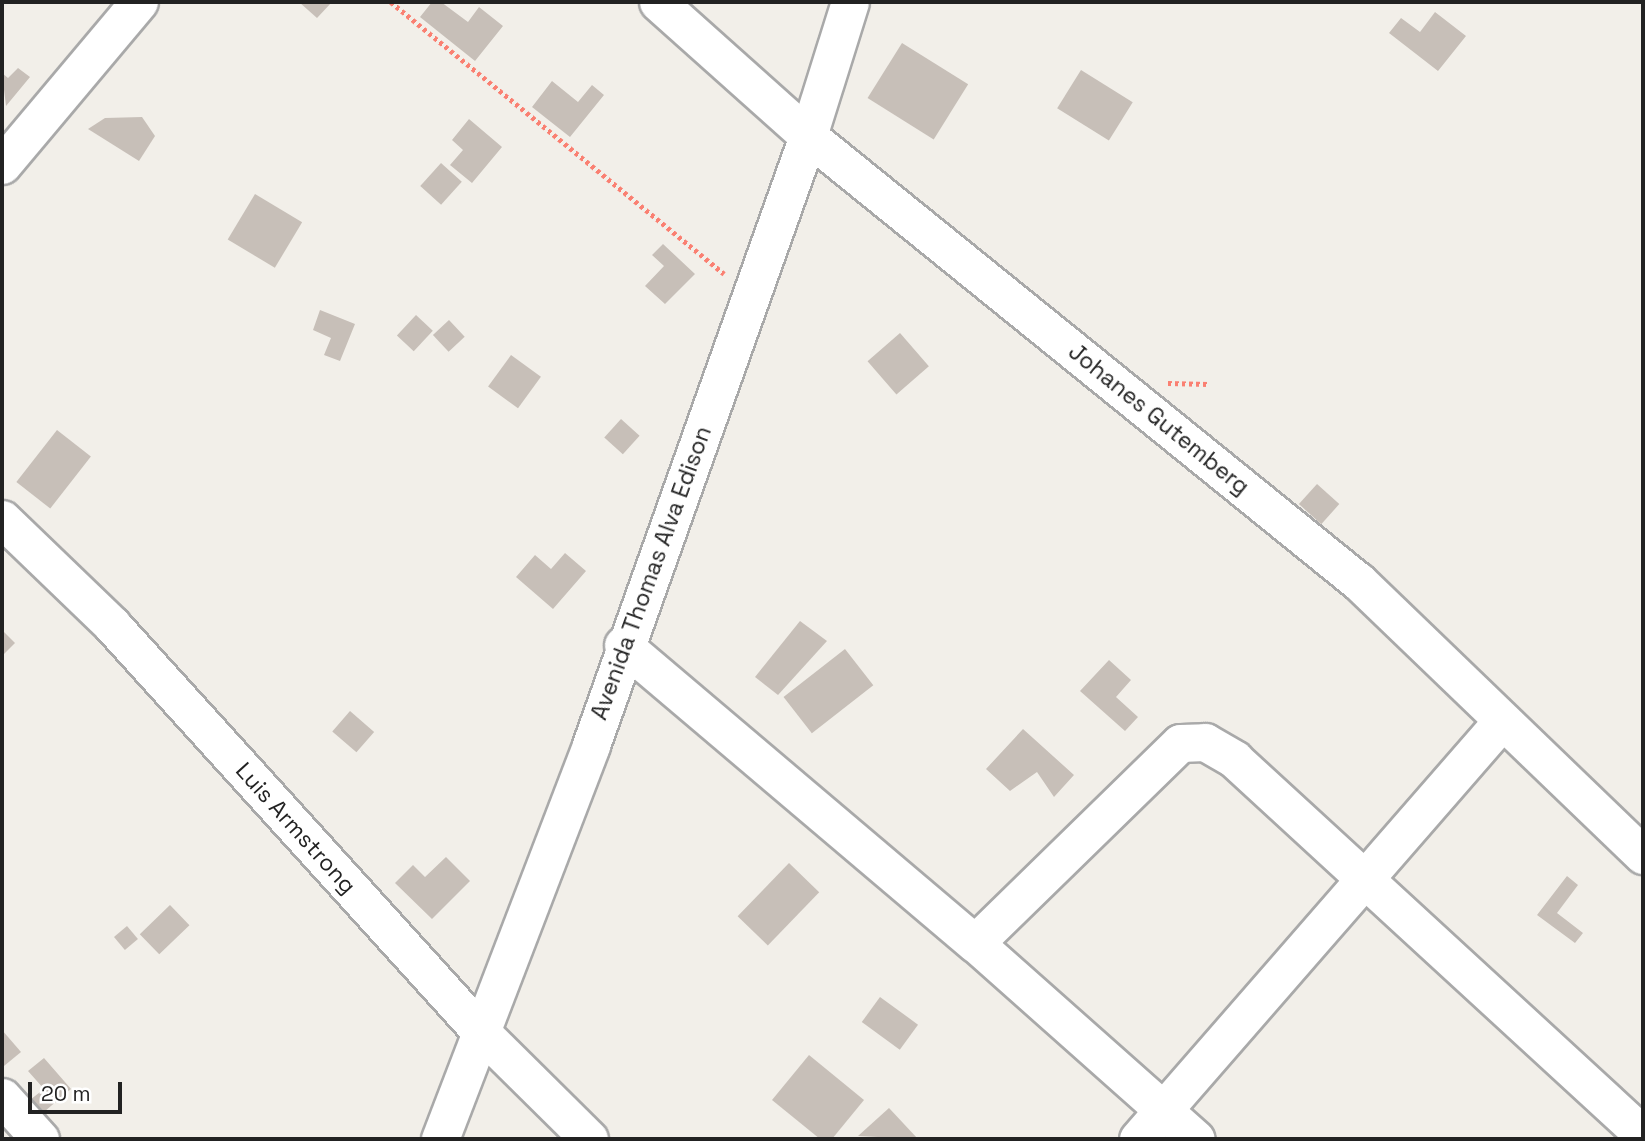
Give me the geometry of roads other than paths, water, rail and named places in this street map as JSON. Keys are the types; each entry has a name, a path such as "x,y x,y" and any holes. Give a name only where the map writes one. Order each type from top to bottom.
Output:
{"street":[{"path":"2,165 139,2"},
{"name":"Johanes Gutemberg","path":"657,2 808,136 1359,582 1643,855"},
{"name":"Avenida Thomas Alva Edison","path":"440,1139 591,745 623,646 808,136 849,2"},
{"name":"Luis Armstrong","path":"2,519 112,625 481,1032 589,1139"},
{"path":"623,646 975,943 1196,1139"},
{"path":"1138,1139 1362,878 1502,721"},
{"path":"975,943 1180,743 1205,742 1234,759 1643,1135"},
{"path":"2,1097 40,1139"}]}
